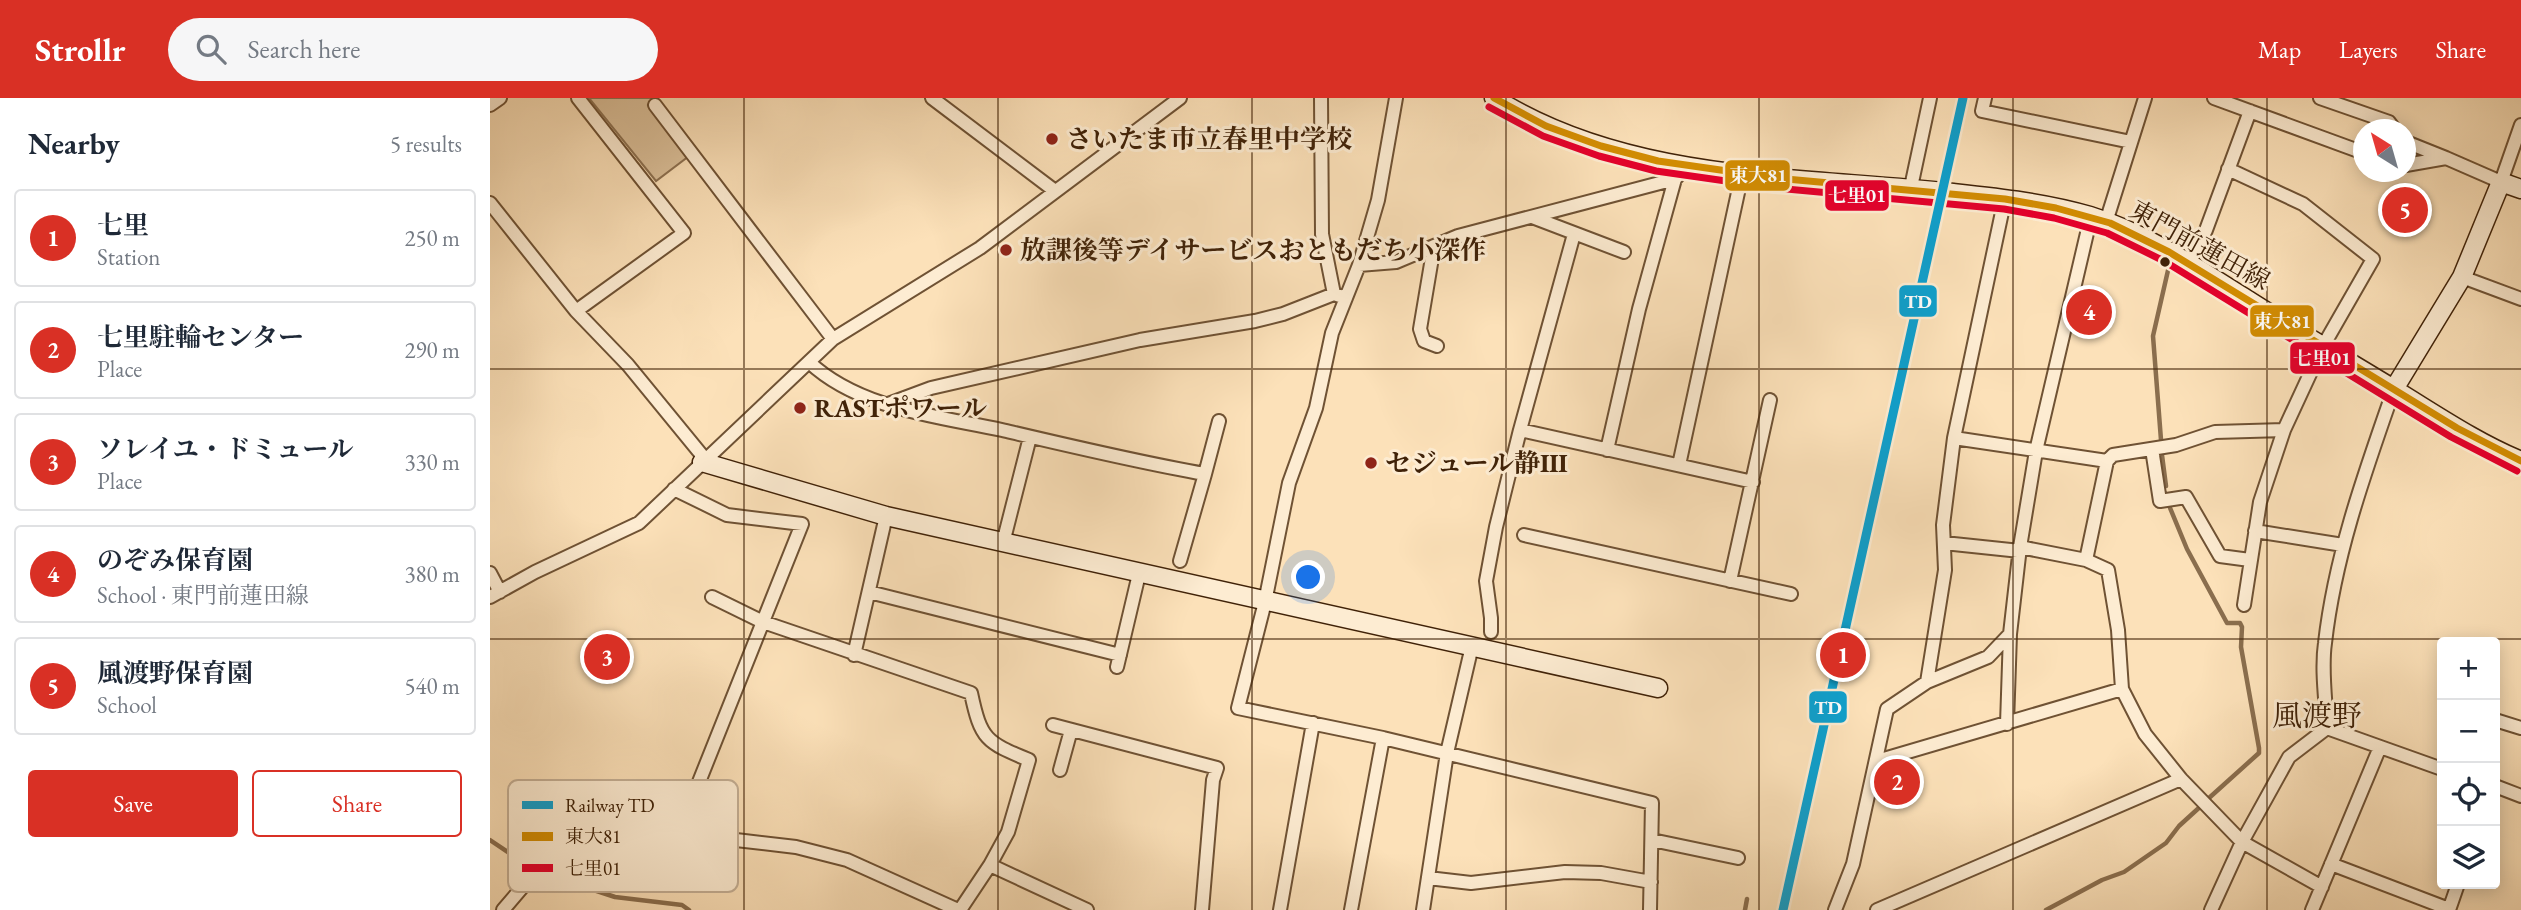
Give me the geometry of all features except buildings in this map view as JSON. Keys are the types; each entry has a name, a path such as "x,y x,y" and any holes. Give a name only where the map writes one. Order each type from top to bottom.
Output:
{"street":[{"path":"490,105 500,98"},
{"path":"576,311 684,233 578,98"},
{"path":"932,98 1055,191"},
{"path":"490,573 495,595 536,572 639,523 833,339 980,248 1180,98"},
{"path":"1321,98 1322,234 1340,296"},
{"path":"1396,98 1378,200 1359,265 1340,296 1316,408 1289,483 1265,602 1238,708 1383,737 1652,803 1650,910"},
{"name":"東門前蓮田線","path":"1494,98 1534,121 1590,144 1681,172 1911,187 2006,198 2098,219 2189,263 2322,348 2448,422 2521,461"},
{"path":"1911,187 1930,98"},
{"path":"1985,98 1982,110 2131,142"},
{"path":"2007,724 2010,634 2036,451 2098,219 2131,142 2146,98"},
{"path":"2214,98 2353,149"},
{"path":"2320,98 2380,119"},
{"path":"655,106 833,339"},
{"path":"2189,263 2206,230 2249,111"},
{"path":"2327,728 2324,644 2343,545 2365,473 2393,389 2462,277 2521,125"},
{"path":"2416,146 2521,189"},
{"path":"2416,163 2446,158"},
{"path":"2228,169 2302,204 2373,259 2322,348 2284,430 2260,502 2244,605"},
{"path":"1359,265 1396,262 1458,236 1532,217 1681,172"},
{"path":"1607,450 1639,309 1681,172"},
{"path":"1679,465 1742,174"},
{"path":"1927,682 1945,570 1943,525 1954,438 2006,198"},
{"path":"490,203 576,311 628,366 703,460 886,516 1658,688"},
{"path":"1532,217 1624,252"},
{"path":"1491,632 1492,618 1486,581 1520,430 1574,234"},
{"path":"1434,246 1420,329 1424,341 1437,346"},
{"path":"2462,277 2521,299"},
{"path":"888,404 931,388 1140,340 1283,314 1340,296"},
{"path":"808,362 826,378 843,387 888,404 1205,474"},
{"path":"1730,581 1770,400"},
{"path":"1180,561 1219,421"},
{"path":"1520,430 1753,482"},
{"path":"2086,560 2107,461 2113,455 2176,445 2215,432 2284,430"},
{"path":"1003,543 1030,437"},
{"path":"1954,438 2107,461"},
{"path":"2152,449 2160,501 2186,497 2220,556 2250,559"},
{"path":"674,489 727,515 802,524 700,780"},
{"path":"854,655 886,516"},
{"path":"2255,531 2343,545"},
{"path":"1524,535 1791,594"},
{"path":"1944,543 2020,549 2086,560 2108,570 2118,630 2122,689 2145,734 2181,779 2242,842 2322,887"},
{"path":"869,592 1119,661 1139,574"},
{"path":"712,597 763,622 971,693 976,719 985,736 996,747 1029,760 1008,832 990,865 959,910 847,860 796,847 738,840"},
{"path":"1835,910 1853,864 1888,709 1927,682 1988,657 2010,634"},
{"path":"1423,910 1447,753 1472,646"},
{"path":"1877,761 2122,689"},
{"path":"2500,722 2521,728"},
{"path":"1280,910 1313,723"},
{"path":"1053,724 1217,768 1213,780 1202,910"},
{"path":"2327,728 2437,767"},
{"path":"2211,910 2242,842 2289,757 2327,728"},
{"path":"1060,770 1071,730"},
{"path":"1351,910 1383,737"},
{"path":"2312,910 2380,747"},
{"path":"1877,910 2181,779"},
{"path":"2500,788 2521,796"},
{"path":"1652,840 1738,858"},
{"path":"2331,864 2449,909 2456,889"},
{"path":"990,865 1087,910"},
{"path":"1428,878 1471,883 1601,873 1651,882"},
{"path":"503,910 518,892"}],"shaded area":[{"path":"589,98 655,98 648,105 689,156 656,181"}],"waterway":[{"path":"2161,440 2153,336 2169,266"},
{"path":"2162,455 2166,486"},
{"path":"2168,503 2187,549 2227,623 2240,623 2242,627 2241,647 2259,748 2259,753 2209,798"},
{"path":"2046,910 2102,880 2124,872 2166,843 2179,826 2201,806"},
{"path":"490,840 508,852"},
{"path":"600,892 615,897 682,905 689,910"},
{"path":"1745,910 1747,899"}],"rail line":[{"name":"TD","path":"1783,910 1963,98"}],"transit line":[{"name":"東大81","path":"1494,98 1546,126 1601,146 1658,161 1776,178 2005,199 2056,208 2110,223 2169,252 2457,428 2521,461"},
{"name":"七里01","path":"1489,107 1543,136 1599,156 1656,171 1775,188 2004,209 2054,218 2107,233 2164,261 2451,437 2517,471"}],"place":[{"name":"さいたま市立春里中学校","path":"1052,139"},
{"name":"風渡野保育園","path":"2405,210"},
{"name":"放課後等デイサービスおともだち小深作","path":"1006,250"},
{"name":"のぞみ保育園","path":"2089,312"},
{"name":"RASTポワール","path":"800,408"},
{"name":"セジュール静Ⅲ","path":"1371,463"},
{"name":"七里","path":"1843,655"},
{"name":"ソレイユ・ドミュール","path":"607,657"},
{"name":"七里駐輪センター","path":"1897,782"}],"district":[{"name":"風渡野","path":"2317,716"}]}
